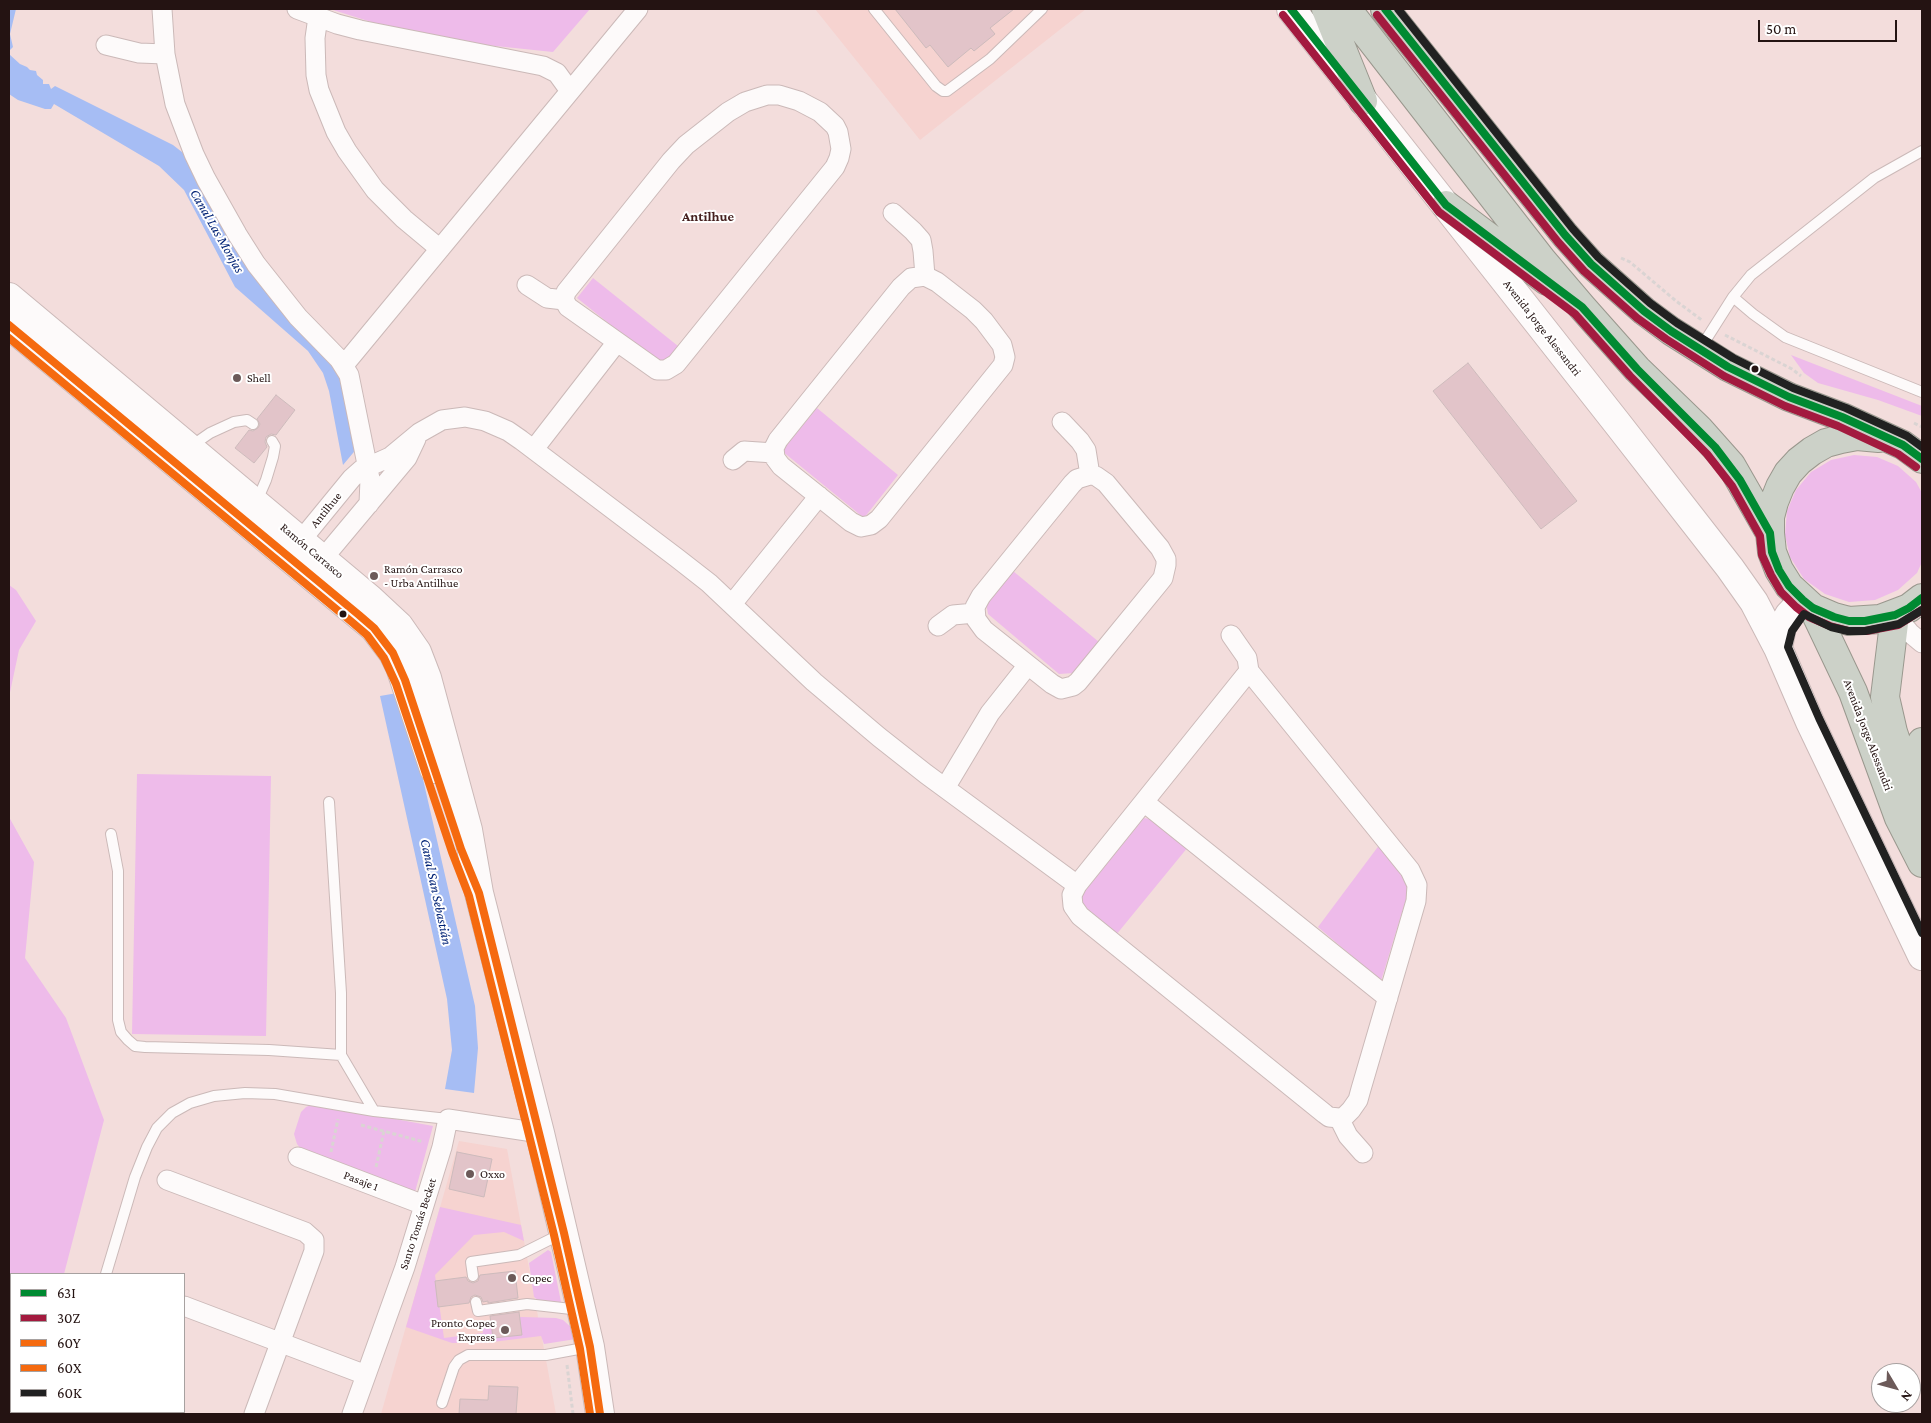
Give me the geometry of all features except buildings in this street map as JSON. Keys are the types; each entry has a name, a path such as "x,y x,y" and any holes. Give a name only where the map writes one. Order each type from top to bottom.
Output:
{"highway":[{"path":"1326,9 1363,101"},
{"name":"Avenida Jorge Alessandri","path":"1347,9 1542,260 1582,308 1632,363 1699,429 1726,459 1770,534"},
{"name":"Avenida Jorge Alessandri","path":"1385,9 1565,236 1624,294 1671,331 1706,339 1759,383 1842,417 1903,446 1922,459"},
{"path":"1446,205 1582,308"},
{"name":"Avenida Jorge Alessandri","path":"1889,440 1857,436 1841,438 1812,451 1788,473 1780,486 1772,510 1770,534 1772,552 1779,570 1789,586 1808,604 1834,617 1849,620 1880,619 1895,615 1909,608 1922,598"},
{"name":"Avenida Jorge Alessandri","path":"1808,604 1853,692 1899,818 1922,863"},
{"name":"Avenida Jorge Alessandri","path":"1895,615 1885,697 1892,732 1922,819"},
{"path":"1912,790 1916,756 1922,742"}],"main road":[{"name":"Avenida Jorge Alessandri","path":"1291,9 1730,568 1754,602 1778,648 1810,722 1922,956"},
{"name":"Ramón Carrasco","path":"9,297 255,504 294,549"},
{"name":"Ramón Carrasco","path":"9,325 210,492 393,619 418,652 428,678 464,813 478,893 540,1133 590,1347 600,1414"},
{"path":"210,492 235,530 265,564 276,572 290,579 303,578 316,567"},
{"path":"1778,648 1782,627 1789,615 1808,604"}],"street":[{"path":"162,9 164,54 175,104 190,146 206,180 237,234 277,292 344,365 352,386 368,466 370,479 369,504"},
{"path":"297,9 318,18 360,30 543,66 557,73 570,91"},
{"path":"344,365 638,9"},
{"path":"318,18 315,38 316,75 319,90 336,132 360,171 375,190 404,219 440,249"},
{"path":"106,45 139,53 164,54"},
{"path":"778,95 809,105 830,121 835,126 841,140 839,158 835,167 676,364 666,370 657,370 617,342 568,307 564,300 568,289 686,145 728,112 756,98 778,95"},
{"path":"893,213 918,235 921,240 924,276"},
{"path":"924,276 931,278 973,310 1002,345 1005,357 1003,365 876,522 866,526 856,525 781,466 774,453 778,440 911,278 924,276"},
{"path":"527,285 547,298 564,300"},
{"path":"534,449 617,342"},
{"path":"316,567 387,482 402,454 419,433 442,420 454,417 475,418 508,431 677,558 732,604 847,711 946,788 1077,885"},
{"path":"1062,422 1086,450 1090,475"},
{"path":"733,460 744,451 774,453"},
{"name":"Antilhue","path":"294,549 352,478 368,466 402,454"},
{"path":"368,466 383,471 387,482"},
{"path":"1090,475 1106,482 1160,548 1166,559 1165,572 1159,583 1073,686 1066,688 1056,687 984,630 974,613 981,596 1072,484 1077,479 1090,475"},
{"path":"732,604 819,496"},
{"path":"938,626 953,615 974,613"},
{"path":"1895,615 1910,633 1922,643"},
{"path":"1231,635 1247,658 1249,671 1414,877 1418,893 1358,1100 1348,1114 1339,1118 1329,1117 1325,1114 1080,916 1073,906 1072,895 1077,885 1249,671"},
{"path":"946,788 990,713 1028,665"},
{"path":"1144,802 1388,998"},
{"path":"1339,1118 1348,1136 1363,1153"},
{"path":"448,1119 540,1133"},
{"name":"Santo Tomás Becket","path":"352,1414 424,1206 442,1147 448,1119"},
{"name":"Pasaje 1","path":"298,1157 424,1206"},
{"path":"167,1180 305,1232 314,1240 314,1250 254,1414"},
{"path":"185,1306 366,1375"}],"lane":[{"path":"874,9 936,86 947,91 990,59 1042,9"},
{"path":"1706,339 1733,296 1751,275 1874,178 1922,151"},
{"path":"1733,296 1753,314 1785,337 1922,392"},
{"path":"188,448 210,433 234,422 247,420 253,424"},
{"path":"255,504 266,480 273,457 275,446 272,441"},
{"path":"329,802 340,993 341,1056 374,1110"},
{"path":"111,834 118,871 118,1020 121,1032 128,1040 136,1046 145,1047 269,1050 341,1056"},
{"path":"106,1273 135,1177 147,1147 157,1128 172,1113 190,1103 214,1096 244,1093 275,1094 374,1110 448,1119"},
{"path":"473,1276 471,1262 520,1255 564,1233"},
{"path":"476,1302 478,1311 527,1304 581,1310"},
{"path":"442,1403 454,1367 459,1360 468,1355 546,1355 590,1347"}],"path":[{"path":"1613,258 1630,262 1676,301 1706,339 1792,369 1807,381"},
{"path":"1914,422 1922,427"},
{"path":"327,1168 338,1118"},
{"path":"372,1185 384,1131"}],"shaded area":[{"path":"330,9 590,9 553,52 486,45 384,26"},
{"path":"815,9 1086,9 920,140"},
{"path":"593,278 678,346 662,366 577,298"},
{"path":"1791,355 1922,406 1922,416 1878,400 1818,383 1804,373"},
{"path":"817,408 898,475 864,518 782,451"},
{"path":"1854,455 1877,457 1898,466 1916,482 1922,493 1922,562 1917,573 1898,590 1875,600 1849,602 1825,594 1804,579 1790,557 1785,535 1787,511 1796,490 1811,472 1831,460"},
{"path":"1013,571 1099,642 1074,673 1059,674 988,614 986,603"},
{"path":"9,585 16,590 36,621 19,650 9,697"},
{"path":"137,774 271,776 266,1036 132,1034"},
{"path":"9,817 34,862 25,958 66,1018 104,1120 64,1273 10,1273 9,1333"},
{"path":"1144,818 1155,820 1188,847 1116,935 1076,902"},
{"path":"1380,844 1411,883 1381,981 1318,927"},
{"path":"314,1104 433,1126 415,1192 301,1149 297,1144 294,1134 301,1112 306,1107"},
{"path":"459,1141 507,1149 556,1414 381,1414"},
{"path":"440,1207 521,1225 524,1241 504,1232 474,1235 435,1275 444,1338 483,1333 481,1322 521,1317 563,1320 573,1329 576,1339 544,1344 541,1336 484,1343 452,1343 406,1327"},
{"path":"548,1250 551,1252 561,1302 539,1301 534,1297 529,1263"}],"water":[{"path":"9,9 16,9 10,34 13,47 10,50"},
{"name":"Canal Las Monjas","path":"9,54 20,64 36,71 37,75 43,80 43,84 49,84 51,89 55,86 173,145 187,156 344,383 358,447 343,465 329,391 323,373 308,351 235,287 184,190 159,166 54,104 51,109 45,109 18,100 9,94"},
{"name":"Canal San Sebastián","path":"403,692 475,1006 478,1048 474,1093 445,1089 452,1050 447,999 380,696"}],"transit line":[{"name":"63I","path":"1291,9 1446,205 1582,307 1637,369 1715,447 1740,480 1770,533 1772,552 1779,570 1789,586 1803,600 1813,608 1834,617 1849,621 1865,621 1895,615 1909,608 1922,598"},
{"name":"63I","path":"1385,9 1565,235 1591,264 1644,311 1671,331 1728,367 1789,397 1842,417 1903,445 1922,459"},
{"name":"60K","path":"1398,9 1573,229 1598,257 1650,303 1677,323 1733,358 1793,388 1846,408 1907,436 1922,447"},
{"name":"30Z","path":"1283,15 1439,212 1575,314 1630,376 1707,454 1732,486 1760,536 1762,555 1771,575 1781,592 1796,607 1809,617 1830,626 1849,631 1866,631 1898,625 1922,610"},
{"name":"30Z","path":"1377,15 1558,242 1584,271 1637,318 1724,376 1785,406 1838,426 1898,454 1916,467"},
{"name":"60Y","path":"9,325 359,615 374,628 393,653 405,680 461,849 479,893 564,1233 590,1347 600,1414"},
{"name":"60X","path":"9,338 353,623 367,635 384,658 396,684 452,852 469,896 554,1235 580,1349 590,1414"},
{"name":"60K","path":"1922,610 1899,624 1865,631 1848,631 1831,627 1804,614 1792,631 1788,647 1819,718 1922,933"}],"place":[{"name":"Shell","path":"237,378"},
{"name":"Ramón Carrasco - Urba Antilhue","path":"374,576"},
{"name":"Oxxo","path":"470,1174"},
{"name":"Copec","path":"512,1278"},
{"name":"Pronto Copec Express","path":"505,1330"}],"district":[{"name":"Antilhue","path":"708,217"}]}
